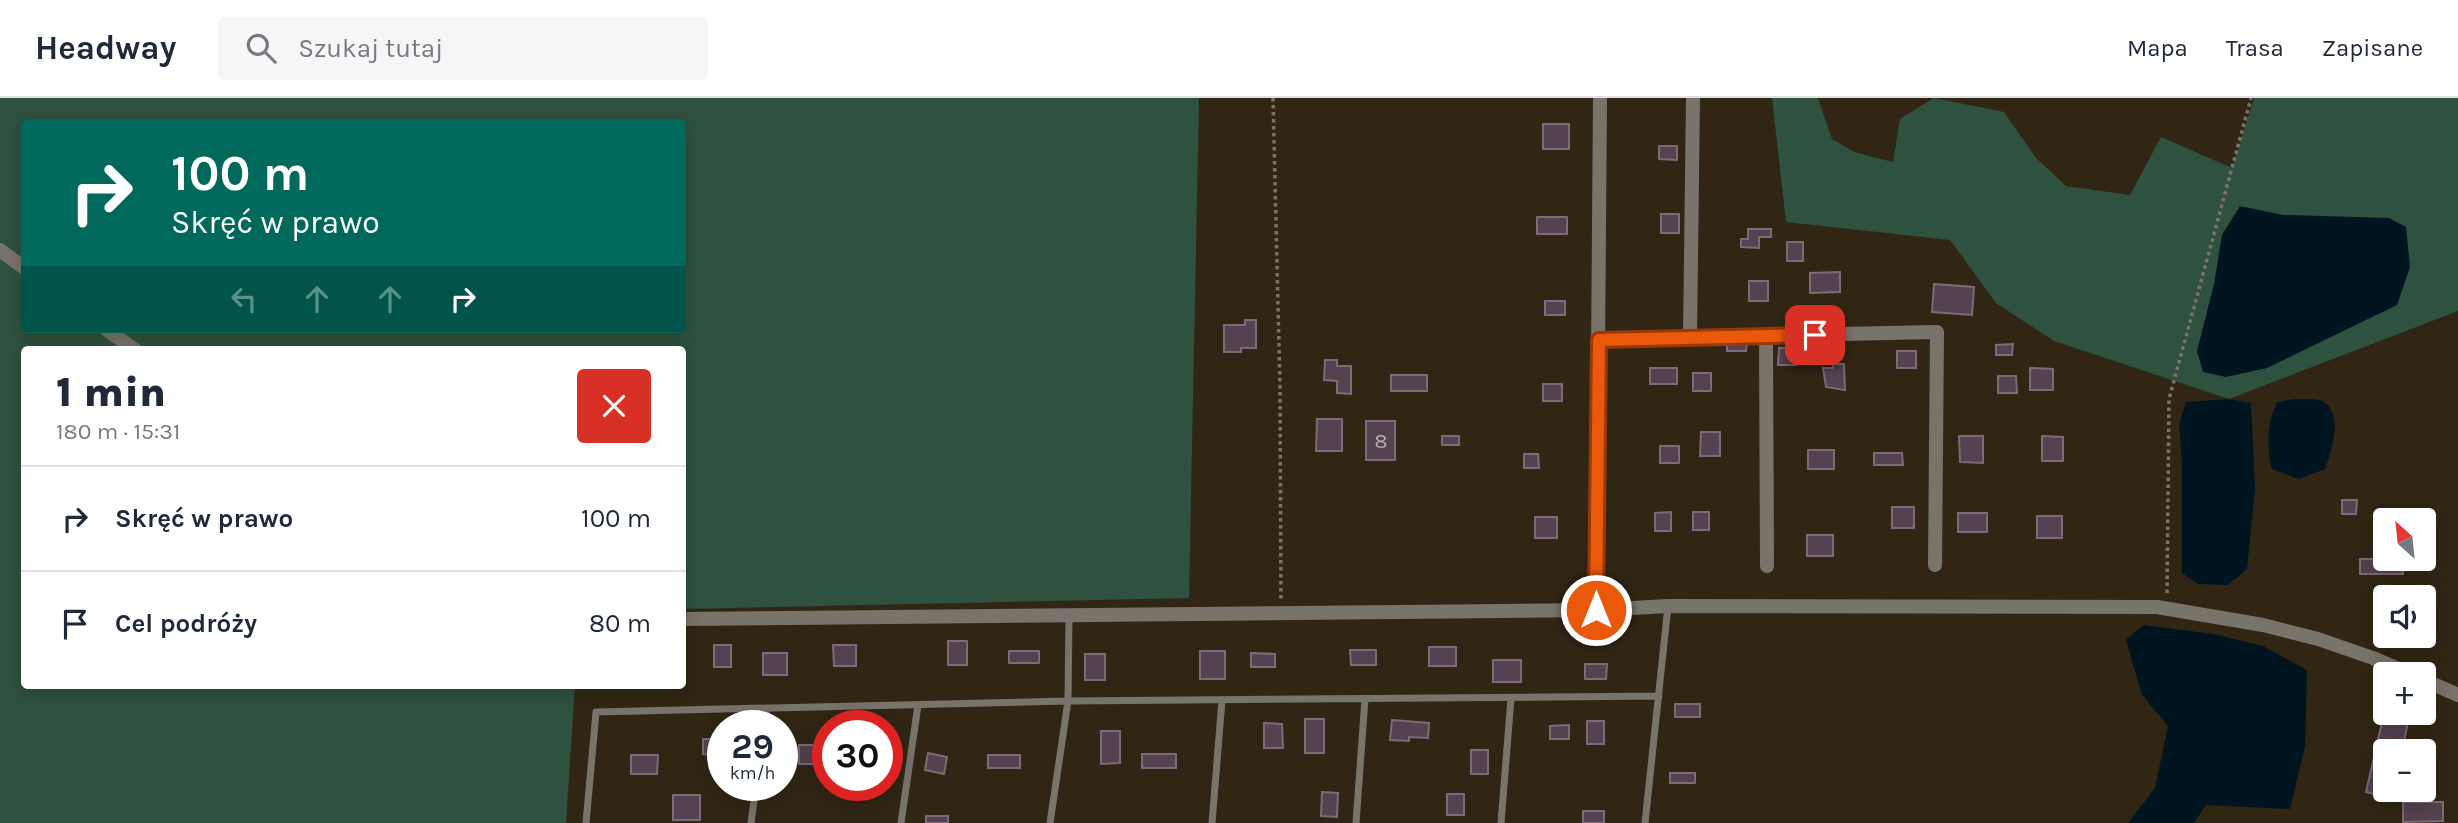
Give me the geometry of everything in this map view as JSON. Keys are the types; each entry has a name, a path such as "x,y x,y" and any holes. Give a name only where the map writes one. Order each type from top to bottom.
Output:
{"street":[{"path":"1596,610 1600,98"},
{"path":"1690,338 1693,98"},
{"path":"0,250 21,266"},
{"path":"1599,340 1937,332 1935,565"},
{"path":"112,333 129,346"},
{"path":"1766,336 1767,566"},
{"path":"686,620 1596,610 1668,606 2167,608 2263,625 2318,639 2382,662"},
{"path":"2436,685 2458,695"}],"lane":[{"path":"1645,823 1668,606"},
{"path":"1050,823 1068,701 1069,617"},
{"path":"586,823 596,712 1068,701 1659,696"},
{"path":"1501,823 1511,698"},
{"path":"1356,823 1365,699"},
{"path":"1212,823 1222,700"},
{"path":"901,823 918,705"},
{"path":"751,823 754,801"}],"path":[{"path":"1273,98 1280,388 1281,613"},
{"path":"2167,608 2169,399 2251,98"}],"green space":[{"path":"0,98 1199,98 1189,598 686,609 686,346 21,346 21,689 575,689 566,823 0,823"},
{"path":"1772,98 1818,98 1832,139 1854,152 1893,162 1900,119 1934,98 2004,112 2036,158 2066,186 2130,195 2161,137 2232,168 2254,98 2458,98 2458,311 2229,399 2054,341 1996,303 1950,240 1786,222"}],"water":[{"path":"2240,206 2283,215 2389,218 2406,227 2410,267 2397,305 2267,368 2226,377 2203,372 2197,351 2214,284 2222,235"},
{"path":"2229,399 2251,403 2255,488 2247,569 2228,585 2198,584 2182,573 2182,464 2179,424 2186,402"},
{"path":"2293,399 2322,401 2329,406 2335,423 2333,443 2325,469 2299,479 2272,469 2269,452 2269,427 2277,402"},
{"path":"2143,625 2213,634 2263,646 2307,670 2305,747 2290,809 2206,805 2194,823 2128,823 2155,788 2168,726 2142,695 2126,640"}],"building":[{"path":"1543,124 1569,124 1569,149 1543,149"},
{"path":"1659,146 1677,146 1677,160 1659,159"},
{"path":"1661,214 1679,214 1679,233 1661,233"},
{"path":"1537,217 1567,217 1567,234 1537,234"},
{"path":"1748,229 1771,229 1771,237 1759,237 1759,248 1741,247 1741,239 1748,239"},
{"path":"1787,242 1803,242 1803,261 1787,261"},
{"path":"1840,272 1840,292 1810,293 1810,273"},
{"path":"1749,281 1768,281 1768,301 1749,301"},
{"path":"1934,284 1974,287 1972,315 1932,312"},
{"path":"1545,301 1565,301 1565,315 1545,315"},
{"path":"1245,320 1256,320 1256,348 1241,348 1241,352 1224,352 1224,325 1245,325"},
{"path":"1727,343 1747,343 1746,351 1727,351"},
{"path":"2013,344 2012,355 1996,355 1996,345"},
{"path":"1779,348 1796,348 1796,365 1778,365"},
{"path":"1897,351 1916,351 1916,368 1897,368"},
{"path":"1325,360 1337,360 1337,366 1351,366 1351,394 1337,393 1337,381 1324,380"},
{"path":"1833,364 1844,364 1845,390 1826,387 1823,368 1833,368"},
{"path":"1650,368 1677,368 1677,384 1650,384"},
{"path":"2030,368 2053,369 2053,390 2030,390"},
{"path":"1693,373 1711,373 1711,391 1693,391"},
{"path":"1391,375 1427,375 1427,391 1391,391"},
{"path":"1998,376 2016,376 2017,393 1998,393"},
{"path":"1543,384 1562,384 1562,401 1543,401"},
{"path":"1317,419 1342,419 1342,451 1316,451"},
{"path":"1366,421 1395,421 1395,460 1366,460"},
{"path":"1701,432 1720,432 1720,456 1700,456"},
{"path":"1442,436 1459,436 1459,445 1442,445"},
{"path":"1959,436 1983,436 1983,463 1960,462"},
{"path":"2042,436 2063,437 2063,461 2042,461"},
{"path":"1660,446 1679,446 1679,463 1660,463"},
{"path":"1808,450 1834,450 1834,469 1808,469"},
{"path":"1874,453 1902,453 1903,465 1874,465"},
{"path":"1524,454 1538,454 1539,468 1524,468"},
{"path":"2342,500 2357,500 2356,514 2342,514"},
{"path":"1892,507 1914,507 1914,528 1892,528"},
{"path":"1671,512 1671,531 1655,531 1655,513"},
{"path":"1693,512 1709,512 1709,530 1693,530"},
{"path":"1958,513 1987,513 1987,532 1958,532"},
{"path":"2037,516 2062,516 2062,538 2037,538"},
{"path":"1535,517 1557,517 1557,538 1535,538"},
{"path":"1807,535 1833,535 1833,556 1807,556"},
{"path":"2360,559 2373,559 2373,571 2403,571 2403,574 2360,574"},
{"path":"948,641 967,641 967,665 948,665"},
{"path":"714,645 731,645 731,667 714,667"},
{"path":"833,645 856,645 856,666 834,666"},
{"path":"1429,647 1456,647 1456,666 1429,666"},
{"path":"1350,650 1376,650 1376,665 1351,665"},
{"path":"1009,651 1039,651 1039,663 1009,663"},
{"path":"1200,651 1225,651 1225,679 1200,679"},
{"path":"763,653 787,653 787,675 763,675"},
{"path":"1251,653 1275,654 1275,667 1251,667"},
{"path":"1085,654 1105,654 1105,680 1085,680"},
{"path":"1493,660 1521,660 1521,682 1493,682"},
{"path":"1585,664 1607,664 1606,679 1585,679"},
{"path":"1675,704 1700,704 1700,717 1675,717"},
{"path":"1305,719 1324,719 1324,753 1305,753"},
{"path":"1392,720 1429,723 1428,738 1390,740"},
{"path":"1587,721 1604,721 1604,744 1587,744"},
{"path":"1264,723 1282,724 1283,748 1264,748"},
{"path":"1569,725 1569,739 1550,739 1550,726"},
{"path":"2381,725 2407,725 2404,739 2378,739"},
{"path":"1101,731 1120,731 1120,763 1101,764"},
{"path":"703,739 707,739 707,754 703,754"},
{"path":"799,745 812,745 812,764 799,764"},
{"path":"1471,750 1488,750 1488,774 1471,774"},
{"path":"928,753 947,757 944,774 925,770"},
{"path":"1142,754 1176,754 1176,768 1142,768"},
{"path":"631,755 658,755 657,774 631,774"},
{"path":"988,755 1020,755 1020,768 988,768"},
{"path":"2373,761 2373,794 2366,792"},
{"path":"1670,773 1695,773 1695,783 1670,783"},
{"path":"1322,792 1338,793 1337,817 1321,816"},
{"path":"1447,794 1464,794 1464,815 1447,815"},
{"path":"673,795 700,795 700,820 673,820"},
{"path":"2403,802 2443,802 2443,821 2403,822"},
{"path":"1583,811 1604,811 1604,823 1583,823"},
{"path":"926,816 948,816 948,823 926,823"}],"route":[{"path":"1596,610 1599,340 1815,335"}]}
